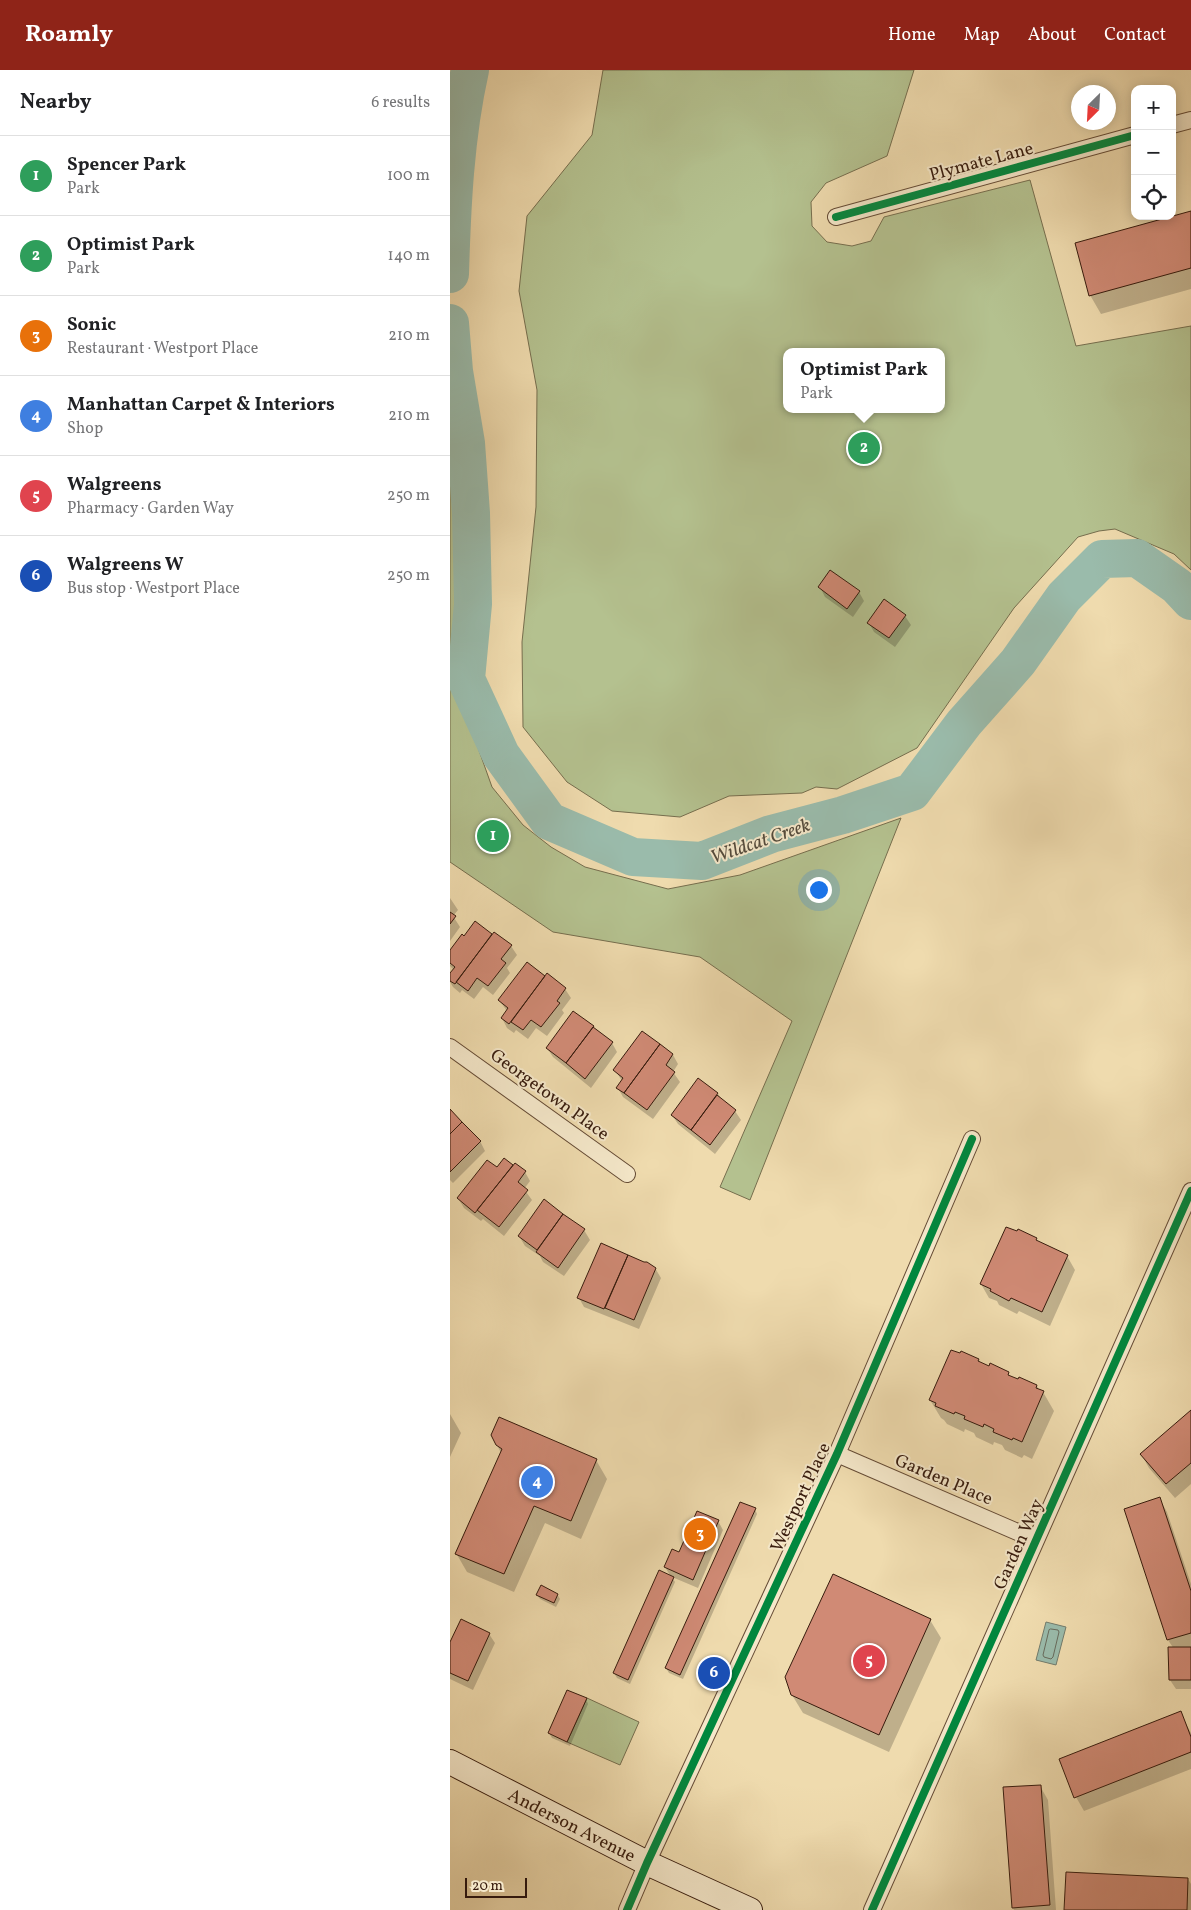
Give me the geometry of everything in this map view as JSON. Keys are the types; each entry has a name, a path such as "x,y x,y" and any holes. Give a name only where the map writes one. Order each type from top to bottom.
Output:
{"main road":[{"name":"Anderson Avenue","path":"450,1762 647,1863 750,1910"}],"street":[{"path":"1176,124 1191,120"},
{"name":"Plymate Lane","path":"836,217 1131,136"},
{"name":"Georgetown Place","path":"450,1047 627,1174"},
{"name":"Westport Place","path":"627,1910 837,1454 972,1139"},
{"name":"Garden Way","path":"872,1910 1191,1191"},
{"name":"Garden Place","path":"837,1454 1036,1540"}],"green space":[{"path":"603,70 914,70 887,156 826,183 811,202 812,226 827,242 852,246 871,241 884,217 1030,180 1076,346 1191,326 1191,570 1174,554 1115,529 1078,537 1014,608 917,748 837,789 816,787 802,793 729,796 680,817 612,811 567,782 523,727 522,642 536,507 537,390 519,291 527,216 592,135"},
{"path":"450,459 458,590 457,677 471,728 492,787 523,825 551,847 585,867 668,889 740,875 901,818 750,1200 720,1187 792,1021 700,957 553,932 450,862"},
{"path":"587,1698 639,1722 620,1765 567,1742"}],"water":[{"path":"1046,1622 1066,1627 1056,1665 1036,1660"}],"building":[{"path":"1191,211 1191,268 1089,296 1075,243 1158,220 1176,220 1176,215"},
{"path":"830,570 860,591 847,609 818,587"},
{"path":"884,599 906,615 889,638 867,623"},
{"path":"450,912 456,916 450,924"},
{"path":"475,921 492,934 455,984 450,981 450,973 455,967 450,963 450,950"},
{"path":"494,932 512,945 501,959 506,963 488,986 477,978 468,991 456,982"},
{"path":"527,962 545,976 509,1024 501,1018 508,1008 498,1000"},
{"path":"547,973 566,988 557,1001 560,1003 541,1027 531,1020 523,1030 511,1022"},
{"path":"573,1011 594,1026 566,1063 546,1048"},
{"path":"593,1027 613,1042 585,1079 566,1063"},
{"path":"642,1031 660,1044 624,1093 616,1088 623,1078 613,1070"},
{"path":"660,1044 673,1054 666,1065 675,1072 647,1110 624,1093"},
{"path":"698,1078 718,1093 691,1130 671,1115"},
{"path":"717,1095 736,1110 710,1145 691,1130"},
{"path":"450,1109 462,1122 450,1134"},
{"path":"462,1122 481,1141 450,1172 450,1134"},
{"path":"504,1158 513,1165 475,1213 457,1198 487,1160 497,1167"},
{"path":"515,1163 526,1171 518,1182 528,1190 499,1227 477,1210"},
{"path":"544,1199 563,1214 537,1250 518,1236"},
{"path":"563,1214 585,1229 558,1268 536,1252"},
{"path":"1006,1227 1017,1231 1018,1229 1068,1255 1042,1312 1011,1298 1009,1301 980,1284"},
{"path":"601,1243 628,1255 604,1309 577,1298"},
{"path":"628,1255 647,1262 656,1268 634,1320 605,1308"},
{"path":"951,1350 960,1353 961,1351 989,1366 990,1363 1009,1372 1008,1375 1018,1379 1019,1377 1037,1385 1036,1388 1044,1391 1022,1442 993,1432 994,1429 984,1424 983,1427 964,1419 965,1416 955,1412 954,1414 935,1406 936,1403 929,1400"},
{"path":"1191,1410 1191,1463 1166,1484 1140,1454"},
{"path":"499,1417 597,1459 571,1521 534,1506 504,1574 455,1554 502,1449 496,1445 491,1435"},
{"path":"1160,1497 1191,1591 1191,1633 1167,1640 1124,1509"},
{"path":"740,1502 756,1508 680,1675 665,1668"},
{"path":"697,1511 719,1520 693,1580 664,1567 672,1549 679,1552"},
{"path":"659,1570 674,1577 628,1680 613,1673"},
{"path":"833,1574 931,1619 879,1735 791,1695 785,1677"},
{"path":"541,1585 558,1594 554,1603 536,1595"},
{"path":"461,1619 490,1633 468,1681 450,1673 450,1642"},
{"path":"1168,1647 1191,1647 1191,1680 1169,1680"},
{"path":"567,1690 587,1698 567,1742 548,1733"},
{"path":"1181,1711 1191,1737 1191,1752 1074,1798 1059,1759"},
{"path":"1041,1785 1050,1905 1012,1908 1003,1787"},
{"path":"1066,1872 1188,1878 1187,1910 1064,1910"}],"waterway":[{"name":"Wildcat Creek","path":"450,274 453,197 461,121 470,70"},
{"name":"Wildcat Creek","path":"450,323 454,371 466,443 471,513 473,604 466,679 501,755 549,821 633,857 702,861 771,834 843,815 912,792 964,723 1018,662 1064,597 1102,559 1137,558 1177,586 1191,601"}],"cycle path":[{"path":"836,217 1131,136"},
{"path":"627,1910 837,1454 972,1139"},
{"path":"872,1910 1191,1191"}],"place":[{"name":"Optimist Park","path":"864,448"},
{"name":"Spencer Park","path":"493,836"},
{"name":"Manhattan Carpet & Interiors","path":"537,1482"},
{"name":"Sonic","path":"700,1534"},
{"name":"Walgreens","path":"869,1661"},
{"name":"Walgreens W","path":"714,1673"}]}
